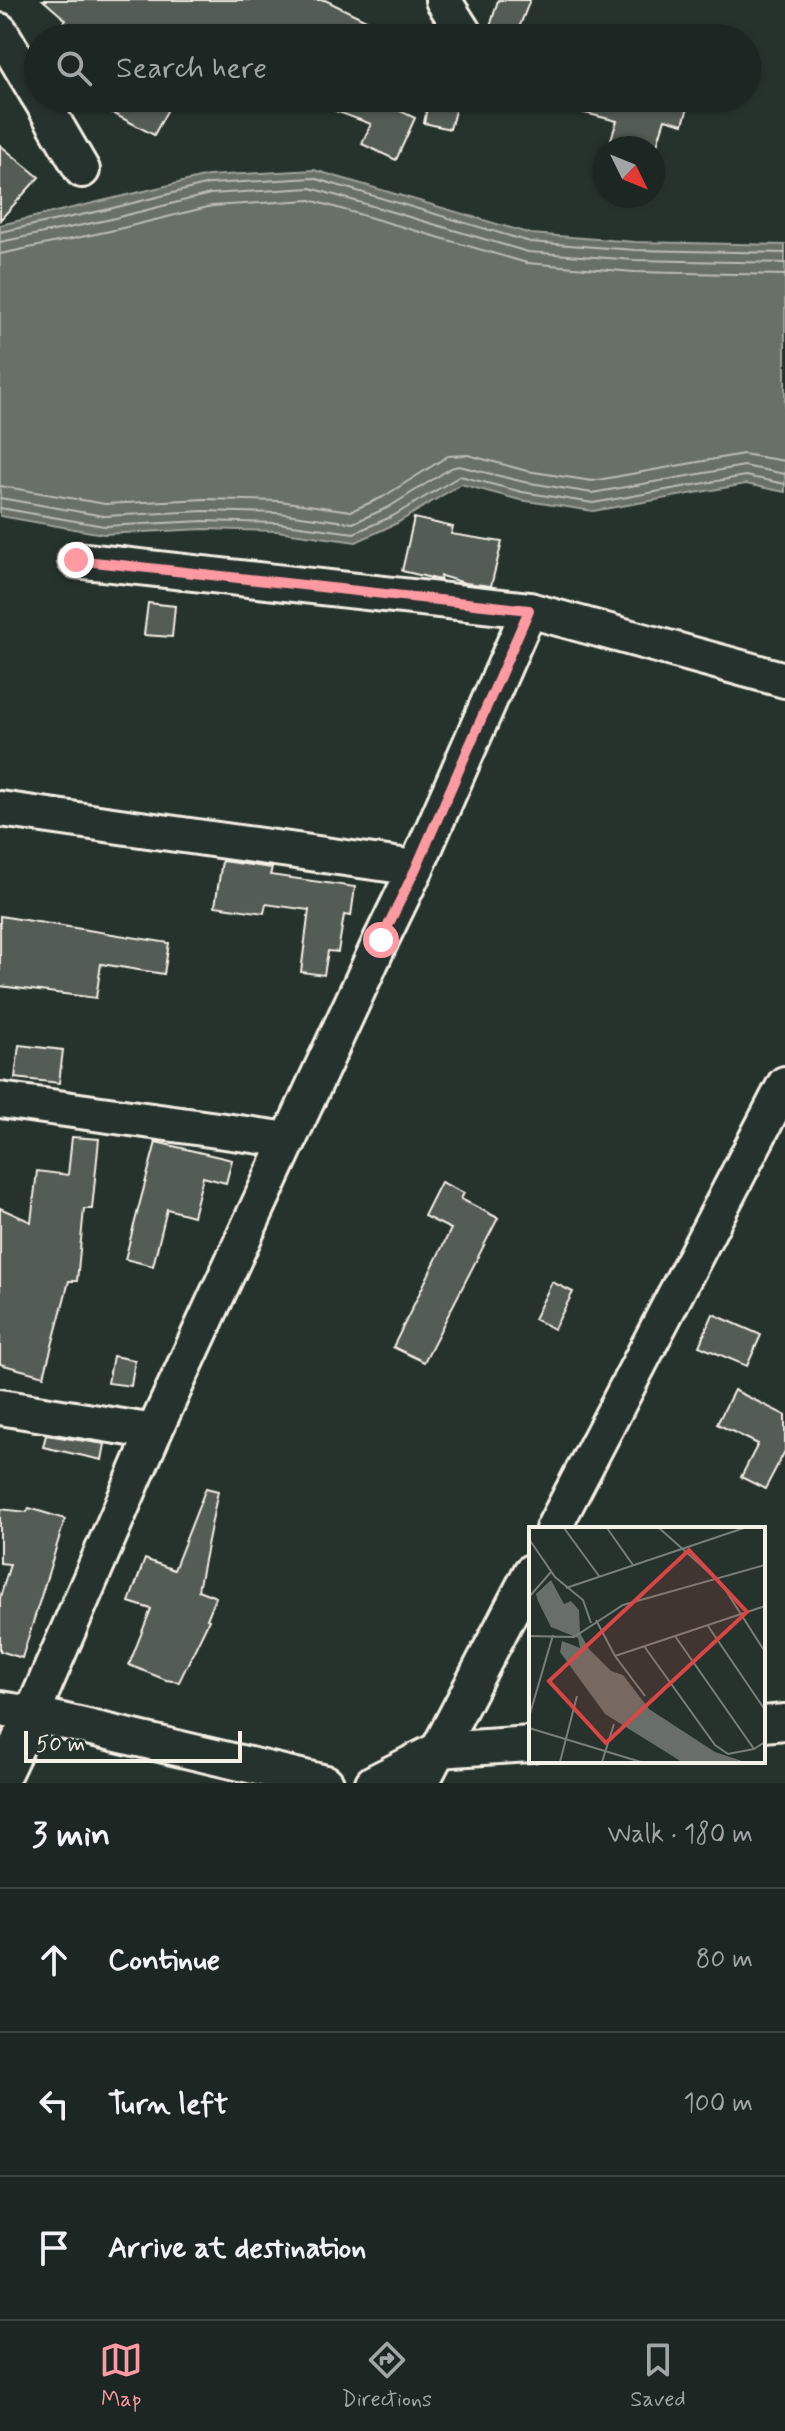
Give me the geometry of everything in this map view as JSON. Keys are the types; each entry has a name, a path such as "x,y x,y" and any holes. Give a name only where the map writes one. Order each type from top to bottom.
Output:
{"street":[{"path":"443,0 458,24"},
{"path":"0,31 24,71"},
{"path":"48,112 82,170"},
{"path":"76,560 529,610 785,680"},
{"path":"0,1781 16,1712 154,1432 416,868 529,610"},
{"path":"0,809 416,868"},
{"path":"554,1527 783,1094"},
{"path":"0,1100 289,1140"},
{"path":"0,1407 154,1432"},
{"path":"421,1783 529,1576"},
{"path":"16,1712 326,1783"},
{"path":"765,1724 785,1722"},
{"path":"373,1783 438,1750 529,1744"}],"water":[{"path":"314,170 531,234 635,242 785,245 785,492 746,484 593,511 520,500 461,484 397,523 356,542 277,531 204,529 103,534 0,516 0,225 208,176"}],"building":[{"path":"43,0 325,0 374,24 62,24 66,20"},
{"path":"498,0 530,0 521,24 491,24"},
{"path":"110,112 166,112 154,135"},
{"path":"338,112 403,112 415,118 396,160 362,144 371,124"},
{"path":"426,112 455,112 450,129 424,123"},
{"path":"581,112 687,112 683,124 665,119 660,136 612,136 617,121"},
{"path":"0,145 39,177 0,220"},
{"path":"414,518 453,527 451,534 502,542 491,586 441,576 440,580 402,571"},
{"path":"148,603 175,606 172,637 144,635"},
{"path":"222,861 272,868 270,875 355,887 351,916 344,915 338,952 328,951 324,975 301,972 309,910 266,904 264,913 215,906"},
{"path":"0,916 169,943 164,974 101,964 96,998 0,986"},
{"path":"19,1045 63,1050 59,1083 15,1078"},
{"path":"72,1137 99,1139 92,1209 84,1209 77,1281 69,1281 44,1376 0,1364 0,1208 31,1222 37,1171 68,1175"},
{"path":"156,1142 232,1160 226,1183 203,1177 193,1216 167,1209 153,1266 125,1259"},
{"path":"441,1182 464,1193 461,1199 498,1218 424,1362 393,1347 451,1229 424,1216"},
{"path":"552,1282 573,1292 554,1329 534,1319"},
{"path":"713,1314 761,1335 747,1366 699,1346"},
{"path":"113,1356 135,1360 131,1386 108,1383"},
{"path":"734,1390 785,1415 785,1451 765,1489 741,1477 758,1444 717,1424"},
{"path":"46,1435 105,1444 102,1460 43,1447"},
{"path":"206,1488 218,1491 198,1590 216,1597 209,1620 179,1682 166,1680 129,1665 151,1609 129,1602 145,1559 174,1570"},
{"path":"29,1508 65,1519 22,1658 0,1651 0,1598 10,1564 0,1563 0,1509 27,1512"}],"route":[{"path":"76,560 529,610 416,868 381,940"}]}
